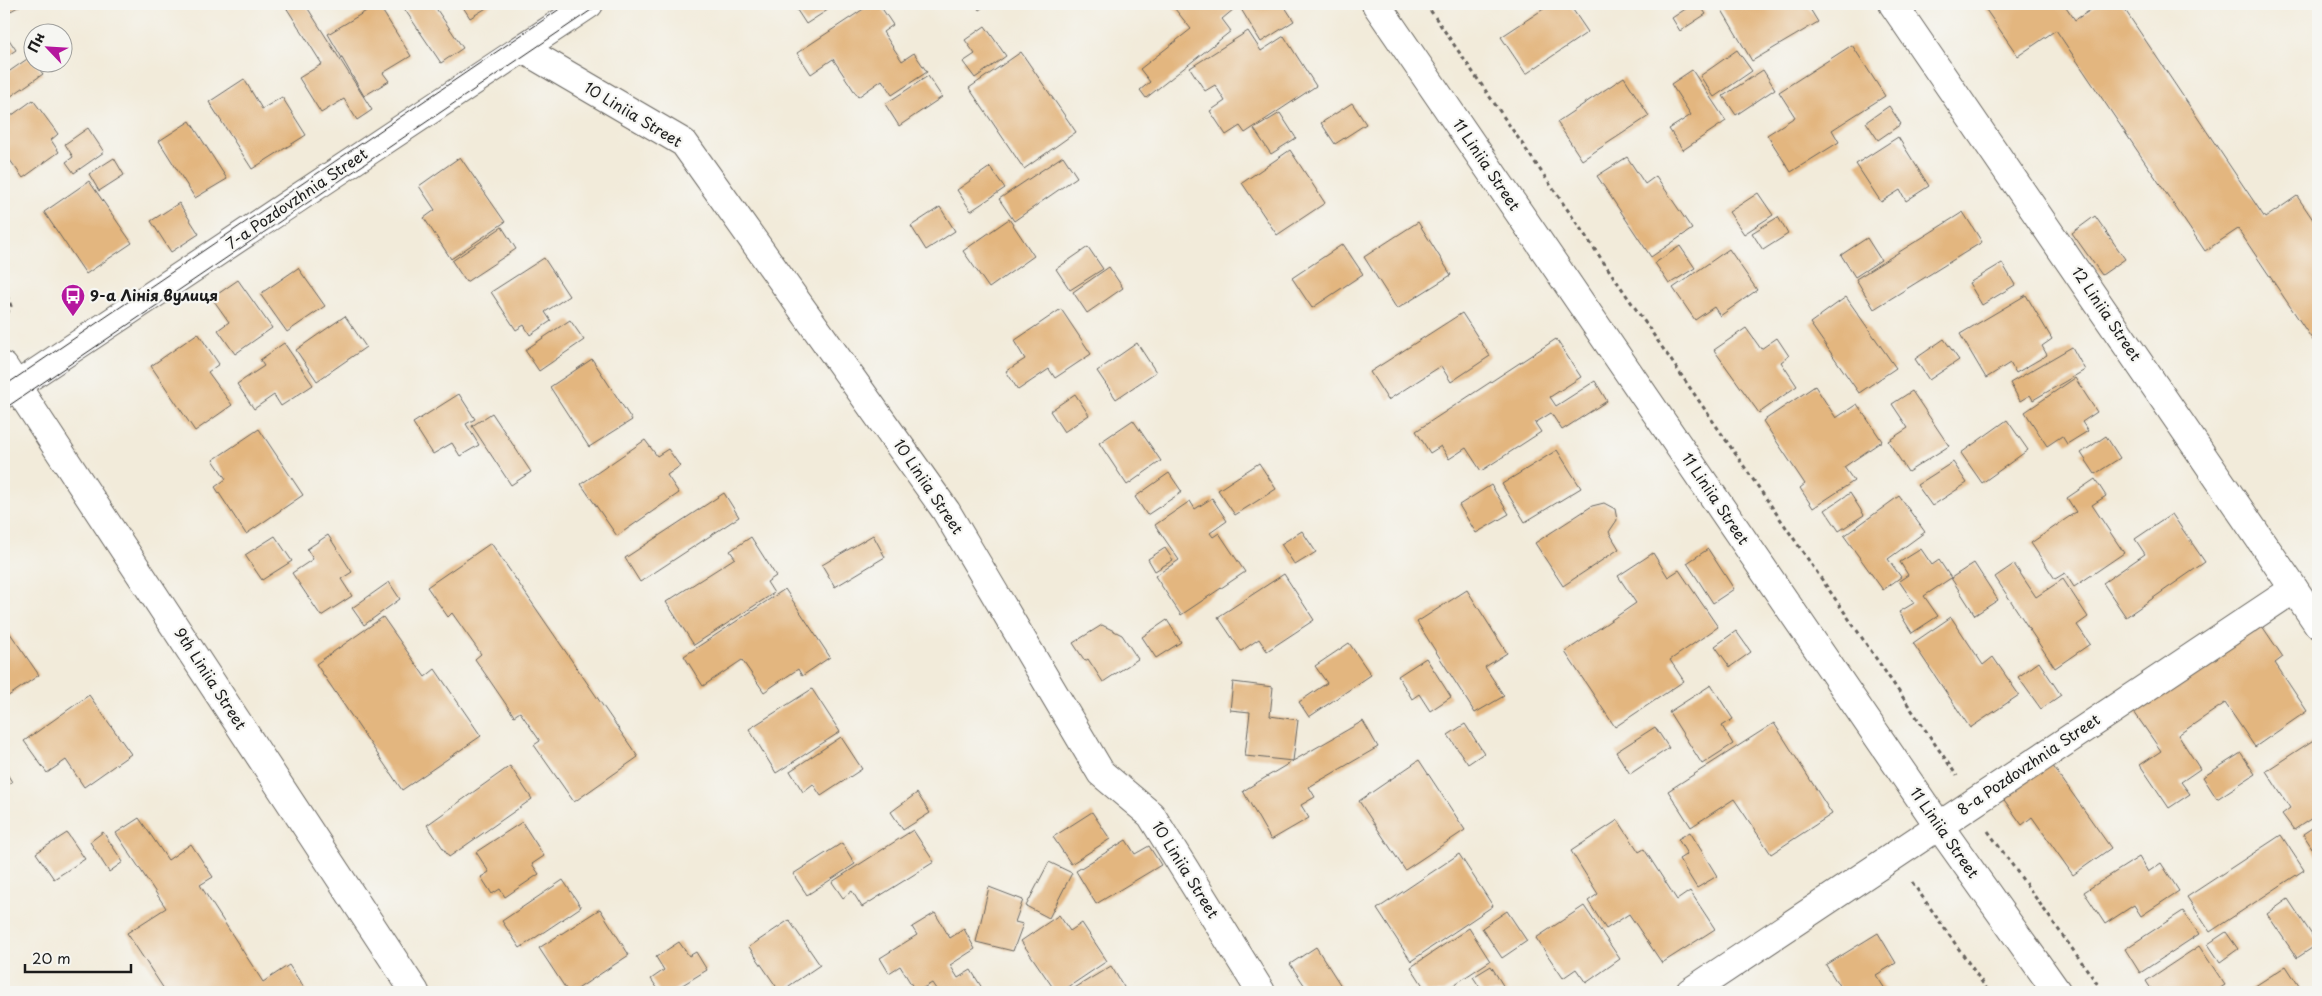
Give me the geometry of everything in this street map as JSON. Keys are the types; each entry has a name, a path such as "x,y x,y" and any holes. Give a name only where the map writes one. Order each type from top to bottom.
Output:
{"street":[{"name":"7-a Pozdovzhnia Street","path":"8,382 523,49 589,4"},
{"name":"11 Liniia Street","path":"1376,4 1939,826 2057,992"},
{"name":"12 Liniia Street","path":"1893,4 2318,624"},
{"name":"10 Liniia Street","path":"523,49 684,143 946,511 1101,773 1151,815 1261,992"},
{"name":"9th Liniia Street","path":"8,382 415,992"},
{"name":"8-a Pozdovzhnia Street","path":"1690,992 2294,589"}],"path":[{"path":"1426,4 1958,776 1970,805 2102,992"},
{"path":"4,288 11,306 4,320"},
{"path":"1894,856 1989,992"}],"building":[{"path":"4,4 23,4 9,12"},
{"path":"284,4 305,4 372,110 357,120 344,99 321,113 299,78 322,64"},
{"path":"378,4 411,56 383,73 389,81 364,96 328,34"},
{"path":"401,4 433,4 463,48 441,63"},
{"path":"461,4 493,4 470,18"},
{"path":"793,4 837,4 806,24"},
{"path":"871,4 879,4 893,25 883,32 902,61 914,53 927,72 892,95 882,80 858,97 833,59 811,74 797,53"},
{"path":"975,4 988,4 979,10"},
{"path":"1171,4 1240,4 1222,19 1231,31 1146,98 1140,90 1150,82 1140,69 1191,29"},
{"path":"1249,4 1283,4 1294,21 1261,42 1241,9"},
{"path":"1551,4 1569,4 1588,32 1526,74 1501,37"},
{"path":"1693,4 1699,4 1706,14 1680,31 1672,18"},
{"path":"1807,4 1818,22 1752,61 1719,5"},
{"path":"1982,4 2064,4 2075,20 2100,4 2121,4 2265,218 2297,196 2318,227 2318,348 2238,229 2205,251 2056,30 2018,56"},
{"path":"985,26 1006,56 975,78 963,62 975,54 965,40"},
{"path":"1248,31 1261,51 1284,36 1316,86 1245,133 1240,126 1226,135 1210,111 1225,101 1215,85 1205,91 1190,68"},
{"path":"4,32 16,50 4,58"},
{"path":"1852,45 1885,96 1832,130 1839,142 1791,172 1767,135 1795,117 1779,92"},
{"path":"1737,50 1752,71 1714,97 1700,76"},
{"path":"1021,52 1076,132 1024,169 969,88"},
{"path":"22,63 22,72 41,72 43,74 4,101 4,75"},
{"path":"1692,70 1726,121 1683,150 1669,129 1691,115 1671,84"},
{"path":"1763,70 1775,89 1736,115 1723,96"},
{"path":"928,76 942,97 899,126 885,104"},
{"path":"1624,77 1649,116 1582,160 1557,122"},
{"path":"244,79 262,109 282,97 306,135 252,169 209,102"},
{"path":"33,100 58,134 51,140 59,152 23,178 4,152 4,121"},
{"path":"1352,103 1366,124 1335,144 1321,123"},
{"path":"1889,106 1901,124 1878,140 1866,122"},
{"path":"1280,113 1296,138 1271,154 1254,129"},
{"path":"190,121 227,179 195,198 159,141"},
{"path":"88,128 104,152 74,173 66,162 73,157 65,144"},
{"path":"1898,137 1929,186 1906,201 1900,190 1881,202 1856,164"},
{"path":"1290,150 1325,203 1277,235 1242,183"},
{"path":"1063,156 1077,177 1014,221 999,199"},
{"path":"460,157 505,222 451,259 424,218 435,210 419,186"},
{"path":"1627,157 1645,184 1656,176 1692,229 1651,257 1597,176"},
{"path":"114,158 124,175 99,191 89,174"},
{"path":"990,167 1005,188 971,211 957,190"},
{"path":"89,181 132,243 86,274 44,212"},
{"path":"1758,193 1773,215 1744,234 1729,212"},
{"path":"179,203 199,234 171,252 151,221"},
{"path":"940,207 955,231 926,250 911,226"},
{"path":"1963,212 1982,242 1874,309 1856,279"},
{"path":"2095,216 2125,259 2102,275 2072,233"},
{"path":"1778,217 1788,234 1763,250 1752,233"},
{"path":"1009,219 1034,256 989,288 963,251"},
{"path":"1418,222 1451,275 1397,309 1364,257"},
{"path":"502,227 516,249 466,282 452,261"},
{"path":"1867,238 1881,260 1855,277 1841,255"},
{"path":"1343,244 1363,274 1312,308 1292,278"},
{"path":"1680,246 1695,268 1669,284 1655,263"},
{"path":"1088,247 1103,269 1070,290 1056,269"},
{"path":"1729,249 1757,290 1720,316 1714,307 1695,320 1673,288"},
{"path":"544,258 569,296 545,312 551,321 530,335 524,325 516,330 491,292"},
{"path":"2002,263 2015,285 1982,305 1969,283"},
{"path":"1109,267 1123,288 1087,313 1073,292"},
{"path":"298,268 325,306 287,332 260,294"},
{"path":"238,280 272,328 235,354 218,330 229,322 212,298"},
{"path":"2026,295 2052,339 2042,346 2047,355 2016,373 2010,363 1986,378 1960,334"},
{"path":"1846,297 1896,368 1859,393 1810,323"},
{"path":"1061,309 1091,354 1055,378 1049,369 1018,390 1006,371 1025,359 1014,341"},
{"path":"1462,313 1490,356 1451,382 1441,366 1388,400 1370,372"},
{"path":"345,316 366,347 317,381 296,350"},
{"path":"570,320 584,340 539,371 525,350"},
{"path":"1746,328 1761,349 1777,338 1789,356 1781,362 1797,386 1759,413 1714,350"},
{"path":"198,333 219,364 208,372 232,405 195,431 151,366"},
{"path":"1556,339 1581,377 1550,397 1556,406 1595,381 1607,401 1562,430 1551,413 1535,423 1541,432 1481,471 1466,448 1449,459 1441,446 1430,453 1416,431"},
{"path":"1944,339 1959,360 1929,380 1915,359"},
{"path":"284,343 313,385 281,406 274,395 254,409 237,384 264,366 260,360"},
{"path":"1137,343 1156,372 1116,399 1097,371"},
{"path":"2072,347 2085,370 2033,400 2030,395 2020,401 2010,383"},
{"path":"592,359 632,420 589,447 550,387"},
{"path":"2075,378 2097,412 2082,422 2088,431 2067,444 2062,436 2047,446 2025,412"},
{"path":"1815,386 1836,418 1857,404 1882,441 1844,467 1854,481 1813,508 1800,488 1805,484 1763,421"},
{"path":"1912,391 1949,446 1908,472 1888,441 1908,428 1892,404"},
{"path":"459,394 475,419 466,424 479,445 460,456 452,443 433,454 413,423"},
{"path":"1075,394 1089,415 1064,432 1050,411"},
{"path":"492,413 531,472 511,485 472,426"},
{"path":"1133,420 1161,461 1127,485 1099,443"},
{"path":"2007,420 2028,450 1982,483 1961,453"},
{"path":"259,429 303,495 246,534 215,487 226,479 213,460"},
{"path":"2106,436 2120,458 2095,474 2081,453"},
{"path":"645,440 657,456 668,449 680,466 667,475 679,493 617,536 581,484"},
{"path":"1557,450 1581,488 1525,522 1502,484"},
{"path":"1953,462 1967,483 1932,506 1917,485"},
{"path":"1259,463 1276,489 1235,515 1218,490"},
{"path":"1169,473 1182,492 1147,515 1135,497"},
{"path":"2095,479 2106,496 2092,505 2124,553 2074,587 2065,573 2055,579 2031,543 2076,512 2067,498"},
{"path":"1491,485 1509,514 1476,533 1459,505"},
{"path":"724,493 739,517 640,582 625,558"},
{"path":"1850,493 1864,515 1839,531 1825,510"},
{"path":"1899,496 1925,532 1888,559 1901,577 1883,590 1844,536"},
{"path":"1212,498 1227,521 1210,533 1213,537 1219,533 1245,572 1181,615 1155,576 1179,560 1155,525 1190,501 1195,509"},
{"path":"1604,503 1615,509 1617,520 1609,532 1619,549 1563,586 1535,543 1592,506"},
{"path":"2172,514 2205,562 2126,617 2103,583 2145,554 2135,539"},
{"path":"1302,531 1316,552 1295,565 1281,544"},
{"path":"328,535 352,572 341,579 352,596 321,616 292,573 313,559 307,549"},
{"path":"873,535 885,557 835,587 822,565"},
{"path":"275,536 292,561 262,580 245,555"},
{"path":"751,537 776,576 767,582 774,593 694,645 666,602 735,558 730,551"},
{"path":"491,543 638,757 574,802 534,745 540,741 520,712 514,716 475,659 481,654 452,613 448,617 427,587"},
{"path":"1165,548 1173,560 1155,571 1148,559"},
{"path":"1708,549 1734,589 1713,603 1687,563"},
{"path":"1921,549 1932,565 1939,560 1951,578 1924,596 1938,616 1912,633 1899,612 1914,603 1899,581 1908,575 1900,562"},
{"path":"1653,553 1668,577 1679,570 1718,627 1670,660 1684,681 1615,727 1565,652 1636,603 1618,576"},
{"path":"1974,563 1998,600 1975,615 1951,578"},
{"path":"2014,564 2036,597 2063,579 2088,617 2077,625 2090,644 2055,668 1995,577"},
{"path":"1284,574 1314,620 1267,651 1259,639 1241,651 1218,617"},
{"path":"389,582 400,599 364,625 352,608"},
{"path":"785,589 830,657 802,676 798,669 764,692 742,660 703,686 684,656"},
{"path":"1467,590 1507,653 1485,667 1504,696 1475,713 1417,622"},
{"path":"383,617 425,677 435,669 481,736 402,790 316,664"},
{"path":"1951,617 1983,665 1993,657 2019,695 1970,728 1913,643"},
{"path":"1167,620 1181,642 1156,658 1142,637"},
{"path":"2260,623 2283,657 2275,663 2307,711 2255,747 2225,703 2178,735 2200,769 2181,782 2190,794 2169,808 2140,765 2161,751 2132,709"},
{"path":"1102,625 1122,635 1138,659 1103,682 1088,659 1085,661 1073,643"},
{"path":"4,627 39,675 4,699"},
{"path":"1736,631 1751,652 1730,667 1715,646"},
{"path":"1349,643 1371,675 1309,717 1299,702 1327,683 1315,666"},
{"path":"1426,658 1451,697 1430,711 1419,694 1412,699 1398,676"},
{"path":"2039,662 2061,695 2041,709 2018,677"},
{"path":"1233,682 1273,687 1270,716 1298,720 1293,761 1245,756 1250,712 1230,710"},
{"path":"1711,685 1733,719 1722,726 1733,744 1702,764 1669,712"},
{"path":"812,689 840,732 776,773 749,729"},
{"path":"89,695 131,754 84,787 66,760 47,773 24,741"},
{"path":"1363,721 1378,747 1309,787 1315,797 1301,805 1309,818 1271,840 1243,791"},
{"path":"1774,723 1832,814 1771,854 1734,799 1691,827 1668,791"},
{"path":"1465,724 1484,753 1468,764 1448,735"},
{"path":"1655,727 1669,748 1630,774 1616,752"},
{"path":"841,737 862,769 821,796 813,784 803,792 790,771"},
{"path":"2318,737 2318,814 2294,830 2282,814 2290,808 2266,771"},
{"path":"2241,753 2255,774 2217,799 2203,777"},
{"path":"1419,760 1465,830 1405,870 1359,801"},
{"path":"2050,762 2111,848 2073,875 2032,817 2022,825 2002,797"},
{"path":"510,766 532,799 449,857 427,825"},
{"path":"4,769 12,782 4,788"},
{"path":"917,793 930,813 903,830 891,812"},
{"path":"1092,812 1110,839 1071,864 1053,837"},
{"path":"139,818 168,860 191,844 213,877 200,885 263,982 289,965 306,991 166,992 127,933 166,908 116,833"},
{"path":"1618,820 1639,852 1644,849 1677,900 1690,891 1715,929 1662,963 1629,914 1606,929 1588,901 1598,894 1571,851"},
{"path":"522,822 544,856 532,864 539,874 505,897 500,889 492,894 481,877 489,872 476,852"},
{"path":"2318,824 2318,857 2303,834"},
{"path":"913,830 934,862 862,907 852,891 843,898 832,882"},
{"path":"103,832 123,862 109,872 90,842"},
{"path":"1690,832 1717,876 1697,888 1679,859 1687,854 1678,839"},
{"path":"67,833 85,859 54,879 36,853"},
{"path":"2281,835 2304,870 2210,932 2187,897"},
{"path":"1126,840 1135,854 1149,846 1161,865 1096,904 1076,871"},
{"path":"842,843 855,864 807,895 793,874"},
{"path":"1459,854 1493,906 1411,961 1377,909"},
{"path":"2139,857 2148,872 2161,863 2179,891 2141,916 2134,905 2105,924 2084,892"},
{"path":"1049,862 1072,873 1049,918 1026,906"},
{"path":"563,880 581,907 520,948 502,921"},
{"path":"989,887 1023,900 1015,922 1023,924 1013,951 976,942"},
{"path":"2288,899 2318,944 2297,958 2267,914"},
{"path":"1584,906 1620,959 1586,983 1576,969 1563,978 1536,938"},
{"path":"600,909 629,955 573,992 568,992 539,948"},
{"path":"1507,911 1527,941 1502,958 1482,928"},
{"path":"2183,911 2199,934 2140,973 2125,949"},
{"path":"935,913 950,938 964,929 975,949 950,965 958,978 971,970 982,988 976,992 938,992 932,983 916,992 900,966 889,973 880,958 917,935 912,927"},
{"path":"1059,915 1070,931 1082,923 1107,961 1061,992 1056,992 1021,941"},
{"path":"789,920 820,965 780,992 749,947"},
{"path":"1469,928 1490,961 1443,992 1427,992 1411,967"},
{"path":"2226,932 2238,949 2220,962 2208,944"},
{"path":"1878,933 1896,963 1876,975 1887,992 1843,992 1826,965"},
{"path":"679,942 689,956 696,952 707,970 671,992 660,992 651,979 664,970 656,957"},
{"path":"2199,946 2225,985 2214,992 2153,992 2146,981"},
{"path":"1316,947 1345,992 1309,992 1290,964"},
{"path":"1111,966 1127,992 1068,992"},
{"path":"1491,966 1507,992 1483,992 1473,977"},
{"path":"2286,966 2303,992 2246,992"}],"tram line":[{"path":"4,386 567,4"},
{"path":"4,409 600,4"}],"place":[{"name":"9-а Лінія вулиця","path":"73,317"}]}
